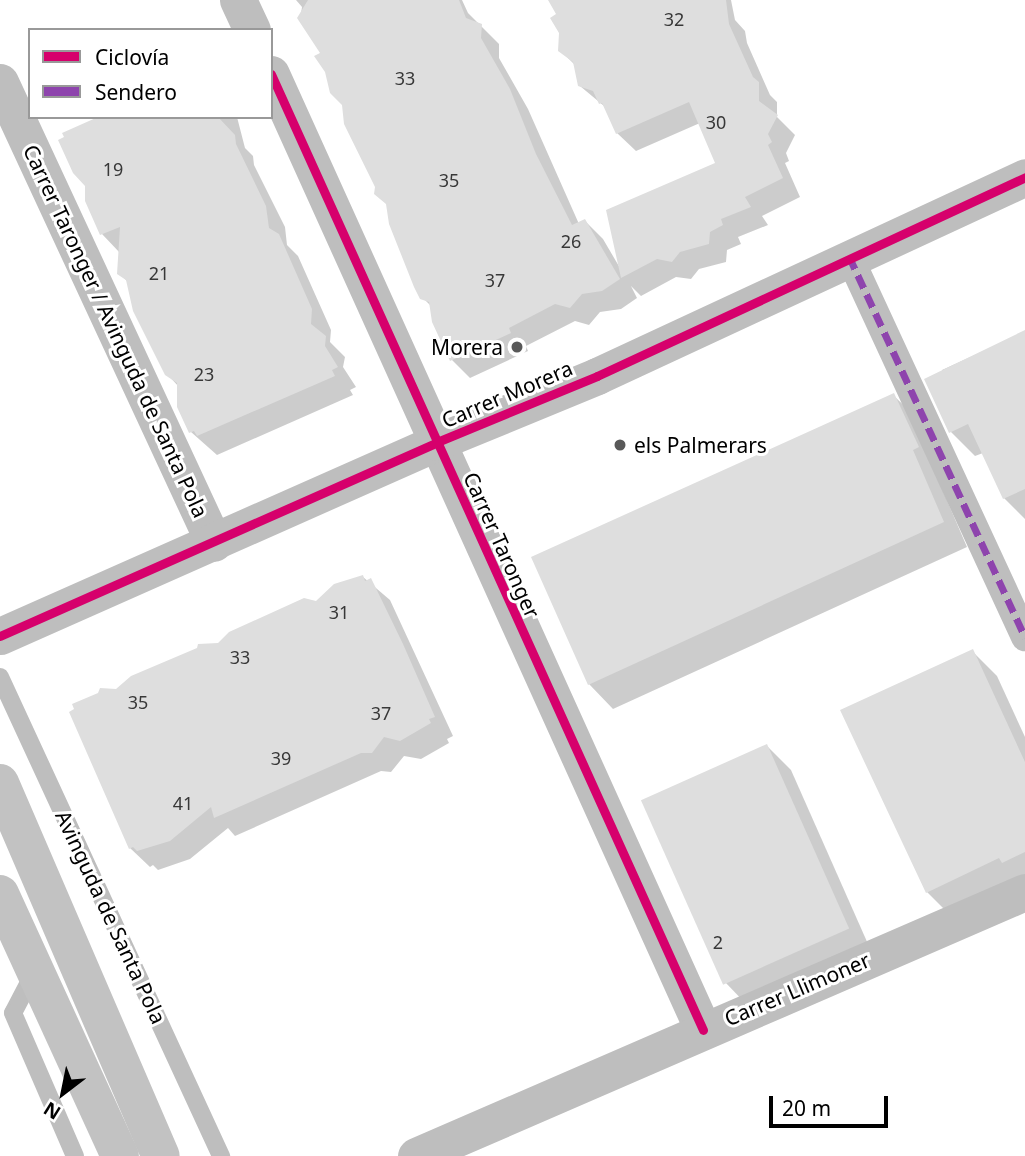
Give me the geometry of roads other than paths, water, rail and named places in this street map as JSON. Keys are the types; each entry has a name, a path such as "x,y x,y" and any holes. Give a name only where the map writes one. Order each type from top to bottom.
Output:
{"main road":[{"path":"0,783 161,1156"},
{"path":"0,894 120,1156"}],"street":[{"path":"238,0 251,28"},
{"name":"Carrer Taronger","path":"273,78 703,1030"},
{"name":"Carrer Taronger / Avinguda de Santa Pola","path":"0,82 214,543"},
{"name":"Carrer Morera","path":"0,636 436,442 597,376 849,256 1025,177"},
{"path":"849,256 1025,637"},
{"name":"Carrer Llimoner","path":"416,1156 1025,892"}],"lane":[{"name":"Avinguda de Santa Pola","path":"0,677 221,1156"},
{"path":"35,971 13,1013 75,1156"}],"place":[{"name":"Morera","path":"517,347"},
{"name":"els Palmerars","path":"620,445"}]}
